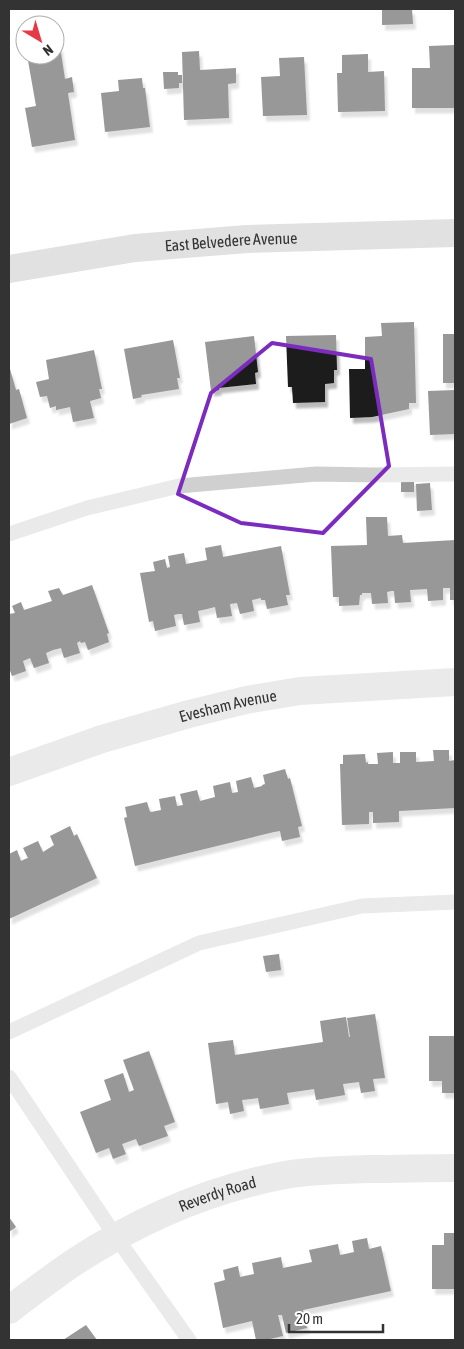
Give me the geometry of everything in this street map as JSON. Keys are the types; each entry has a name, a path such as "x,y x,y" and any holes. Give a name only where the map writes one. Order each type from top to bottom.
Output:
{"main road":[{"name":"East Belvedere Avenue","path":"9,269 135,248 247,239 455,233"}],"street":[{"name":"Evesham Avenue","path":"9,772 102,739 246,700 300,691 455,682"},
{"name":"Reverdy Road","path":"9,1310 73,1264 116,1237 196,1200 237,1187 286,1175 332,1170 455,1168"}],"lane":[{"path":"9,534 87,508 179,486 316,474 455,474"},
{"path":"9,1032 199,943 362,906 455,902"},
{"path":"9,1076 116,1237 189,1340"}],"highlighted area":[{"path":"272,343 371,359 389,466 323,533 241,523 178,494 211,393"}],"building":[{"path":"382,9 412,9 413,24 382,25"},
{"path":"455,45 455,108 412,108 412,68 430,68 429,46"},
{"path":"199,51 200,70 236,68 236,83 228,84 229,118 184,120 182,52"},
{"path":"368,54 368,72 384,71 385,111 338,112 337,73 342,73 342,55"},
{"path":"304,57 307,115 263,116 261,77 280,76 279,58"},
{"path":"29,65 63,65 65,79 72,77 74,92 68,93 75,140 32,147 25,108 36,106"},
{"path":"163,72 178,72 178,75 182,75 182,83 179,83 179,88 164,89"},
{"path":"142,78 150,127 105,132 101,93 119,91 118,80"},
{"path":"414,322 416,403 409,403 409,409 372,417 350,418 349,369 365,369 365,337 382,336 381,323"},
{"path":"443,334 455,334 455,383 443,383"},
{"path":"336,335 337,370 334,370 334,383 325,384 325,402 293,403 292,387 288,387 286,336"},
{"path":"254,336 258,372 255,373 256,384 218,388 219,390 211,391 205,342"},
{"path":"173,340 180,378 177,378 179,389 141,395 142,397 133,399 124,349"},
{"path":"94,350 102,389 99,389 101,398 90,401 94,418 73,422 70,407 56,410 56,406 50,408 47,396 40,397 36,382 49,379 46,360"},
{"path":"9,370 16,390 19,389 27,418 9,424"},
{"path":"455,390 455,434 430,435 428,391"},
{"path":"401,479 414,479 414,492 401,492"},
{"path":"430,483 432,510 417,511 416,484"},
{"path":"366,517 387,517 388,536 402,535 403,543 455,540 455,600 450,600 450,588 443,588 443,600 428,601 427,589 410,590 411,602 395,603 394,591 391,591 387,592 388,603 372,604 371,593 362,593 359,605 339,606 339,597 333,597 331,546 367,545"},
{"path":"221,545 223,557 281,546 290,595 286,595 288,605 267,609 265,600 261,600 261,598 252,600 254,611 240,614 237,603 230,604 232,616 217,618 215,607 198,611 200,622 184,625 182,614 178,614 174,615 176,626 155,631 153,621 149,622 140,573 155,571 153,562 165,559 167,568 170,567 168,556 184,553 186,564 207,560 205,548"},
{"path":"92,585 109,633 107,634 109,642 88,650 85,642 81,643 80,641 77,643 80,653 64,658 61,648 53,650 46,653 49,663 34,668 30,658 23,661 26,671 12,676 9,668 9,614 15,613 12,606 21,602 24,610 52,601 48,591 59,588 63,595"},
{"path":"433,750 449,750 449,761 455,760 455,808 399,811 399,822 373,823 373,812 369,812 369,824 342,825 340,764 343,764 343,755 365,754 366,763 378,764 377,753 393,752 393,763 400,763 400,752 416,752 416,762 434,761"},
{"path":"285,769 288,779 290,778 302,826 298,827 300,837 282,841 280,831 274,832 135,866 124,818 127,817 125,807 147,802 150,812 161,810 159,799 175,796 177,806 183,805 180,794 197,790 200,801 215,797 213,786 230,782 232,793 238,792 236,781 251,777 254,788 265,784 263,775"},
{"path":"70,826 74,836 77,834 97,878 9,919 9,854 17,850 21,861 28,858 23,848 38,841 43,852 54,845 50,836"},
{"path":"279,954 281,970 266,972 263,956"},
{"path":"375,1014 385,1078 373,1079 375,1091 361,1093 359,1082 343,1084 345,1095 316,1100 314,1089 287,1093 289,1104 260,1109 258,1098 242,1100 244,1111 230,1114 228,1102 216,1104 208,1043 233,1040 235,1055 323,1042 320,1021 346,1017 350,1037 347,1018"},
{"path":"429,1036 455,1036 455,1093 442,1093 442,1081 429,1081"},
{"path":"149,1051 175,1122 164,1126 168,1136 139,1146 136,1139 122,1144 126,1154 113,1159 109,1148 96,1153 80,1112 111,1100 104,1080 123,1073 129,1092 134,1090 123,1060"},
{"path":"9,1217 16,1227 9,1232"},
{"path":"444,1233 455,1233 455,1289 432,1289 432,1245 444,1245"},
{"path":"367,1238 369,1249 381,1246 391,1291 303,1310 307,1328 286,1333 282,1315 278,1315 283,1336 266,1340 256,1340 252,1321 223,1328 214,1283 225,1280 223,1270 238,1266 240,1277 254,1274 252,1263 281,1257 283,1268 312,1262 309,1250 338,1244 340,1255 345,1254 354,1252 352,1241"},
{"path":"86,1325 97,1340 63,1340"}]}
